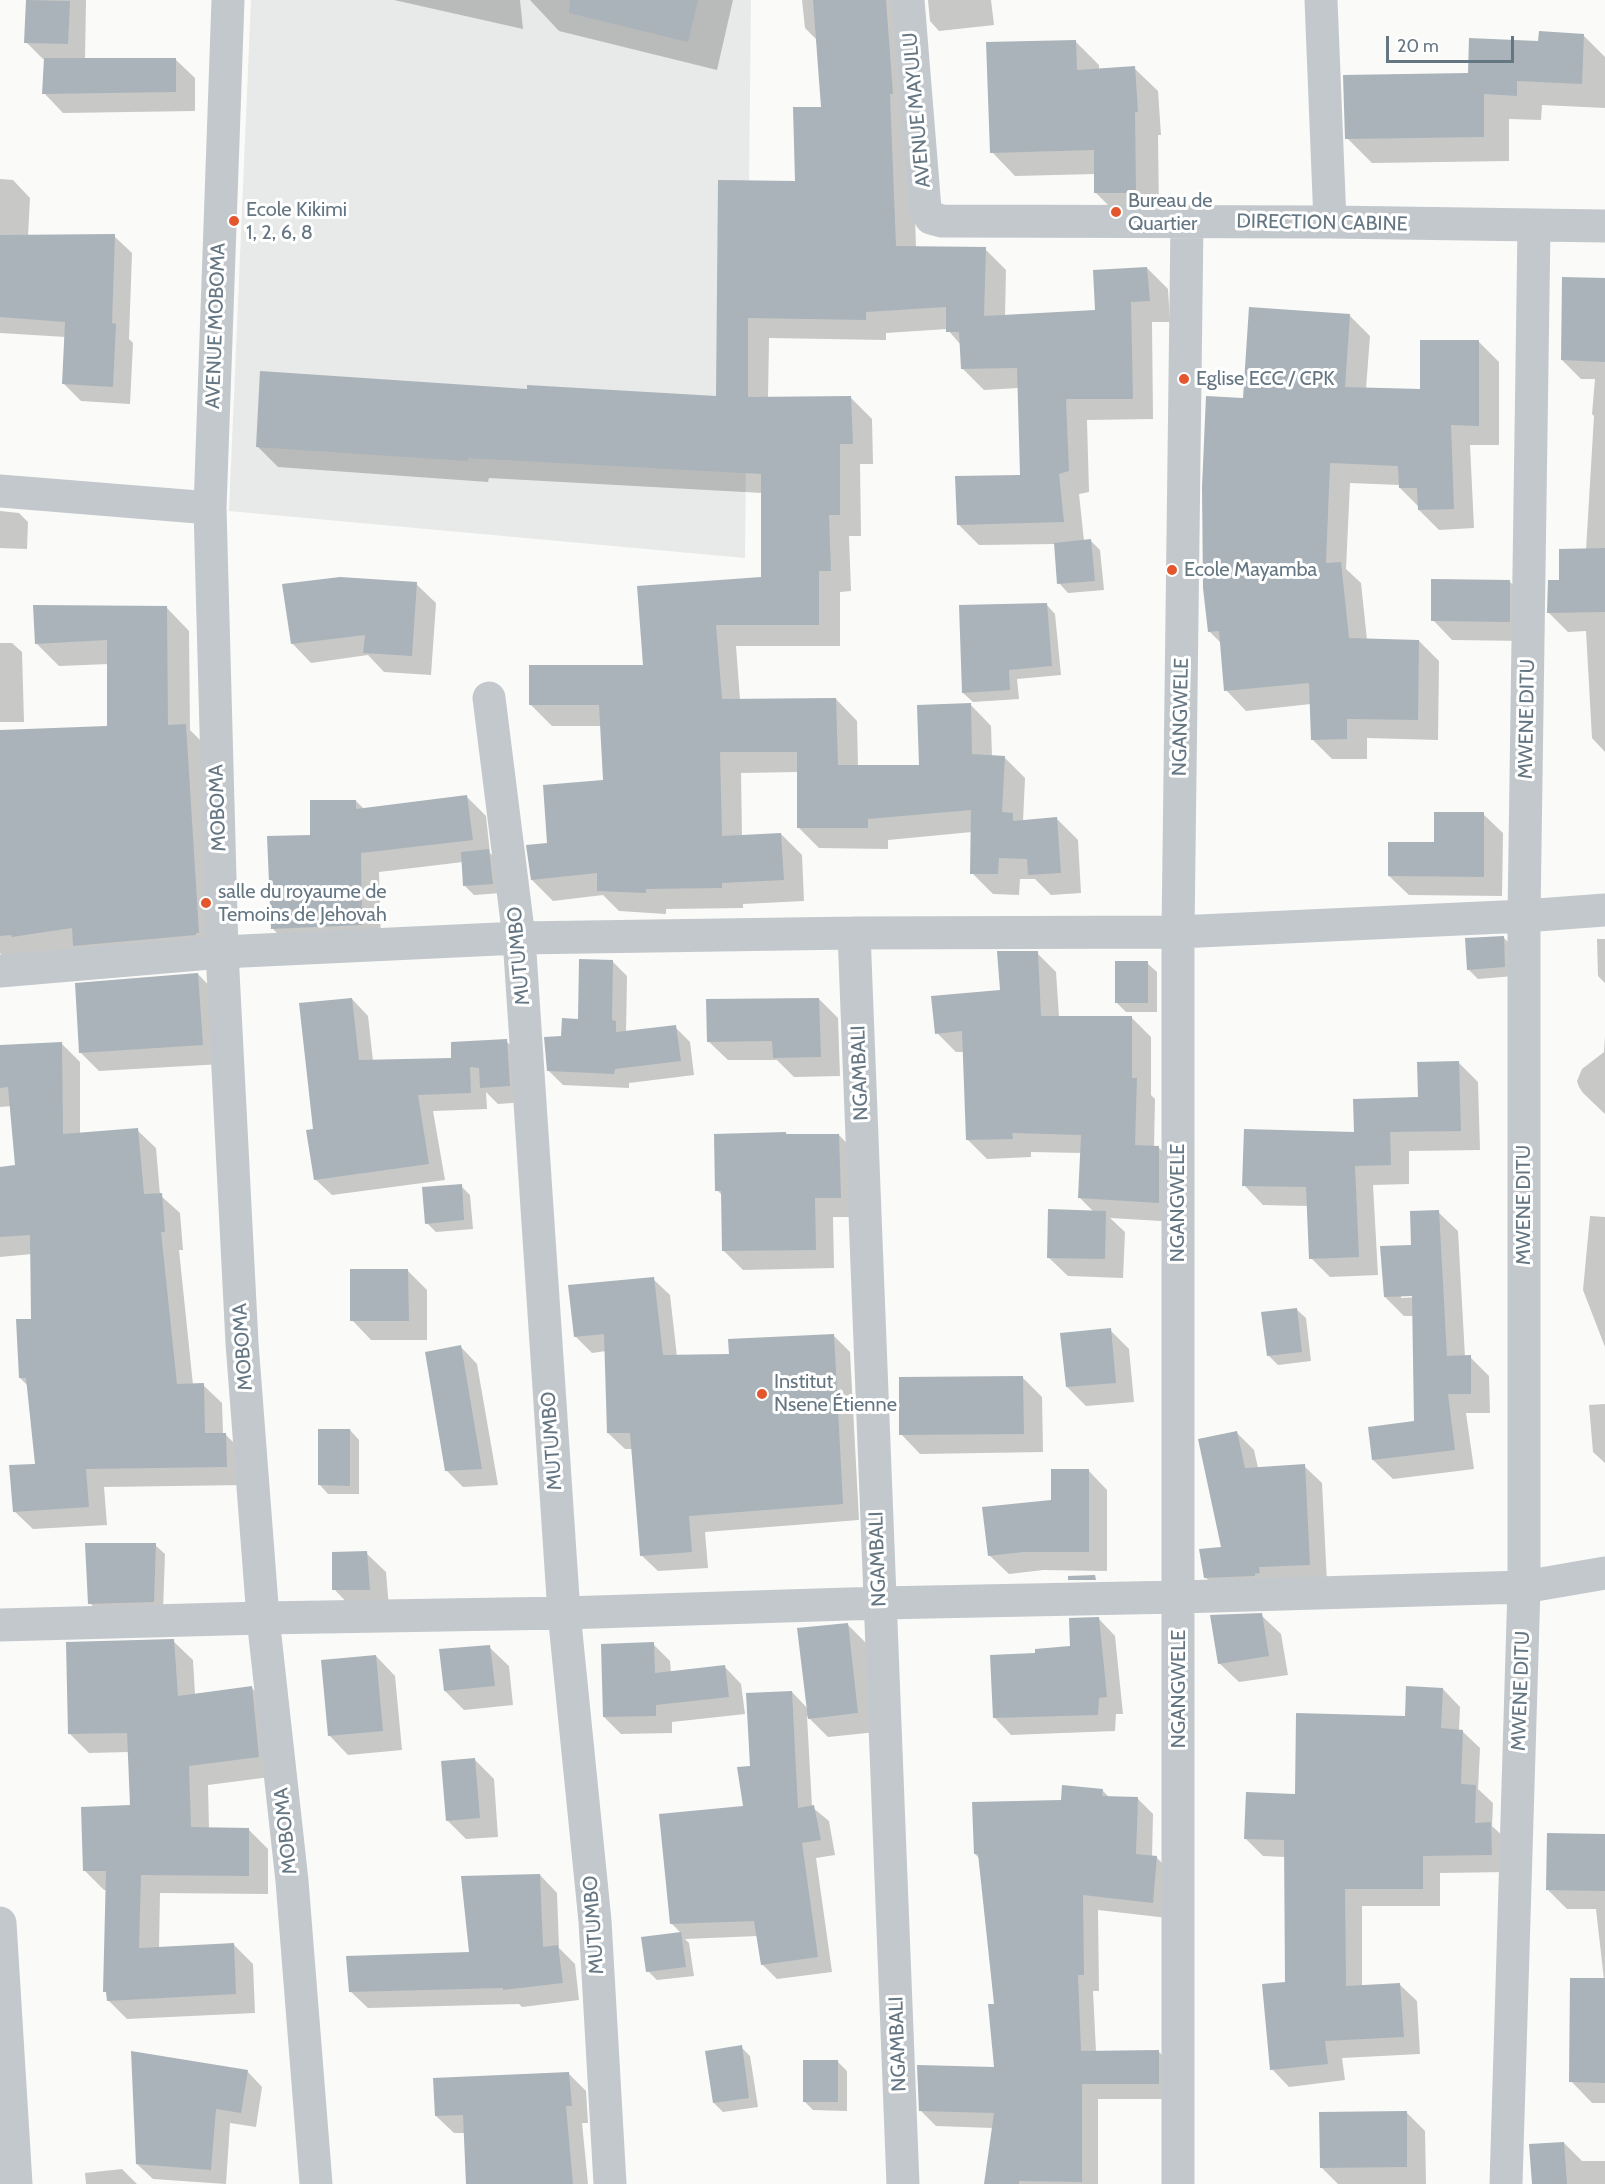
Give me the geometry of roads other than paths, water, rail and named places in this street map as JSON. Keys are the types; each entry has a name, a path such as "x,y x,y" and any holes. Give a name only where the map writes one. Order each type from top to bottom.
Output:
{"street":[{"name":"AVENUE MOBOMA","path":"210,508 228,0"},
{"name":"AVENUE MAYULU","path":"908,0 925,209 932,218"},
{"path":"1321,0 1330,222"},
{"name":"DIRECTION CABINE","path":"932,218 942,222 1187,221 1605,226"},
{"name":"NGANGWELE","path":"1178,2184 1178,932 1187,221"},
{"name":"MWENE DITU","path":"1506,2184 1524,1587 1524,916 1534,226"},
{"path":"0,491 210,508"},
{"name":"MOBOMA","path":"210,508 222,952 242,1343 263,1618 292,1881 316,2184"},
{"name":"MUTUMBO","path":"489,698 519,938 564,1612 595,1921 610,2184"},
{"path":"0,971 222,952 519,938 854,933 1178,932 1524,916 1605,910"},
{"name":"NGAMBALI","path":"854,933 903,2184"},
{"path":"0,1625 1524,1587 1605,1573"},
{"path":"0,1923 16,2184"}],"place":[{"name":"Bureau de Quartier","path":"1116,212"},
{"name":"Ecole Kikimi 1, 2, 6, 8","path":"234,221"},
{"name":"Eglise ECC / CPK","path":"1184,379"},
{"name":"Ecole Mayamba","path":"1172,570"},
{"name":"salle du royaume de Temoins de Jehovah","path":"206,903"},
{"name":"Institut Nsene Étienne","path":"762,1394"}]}
